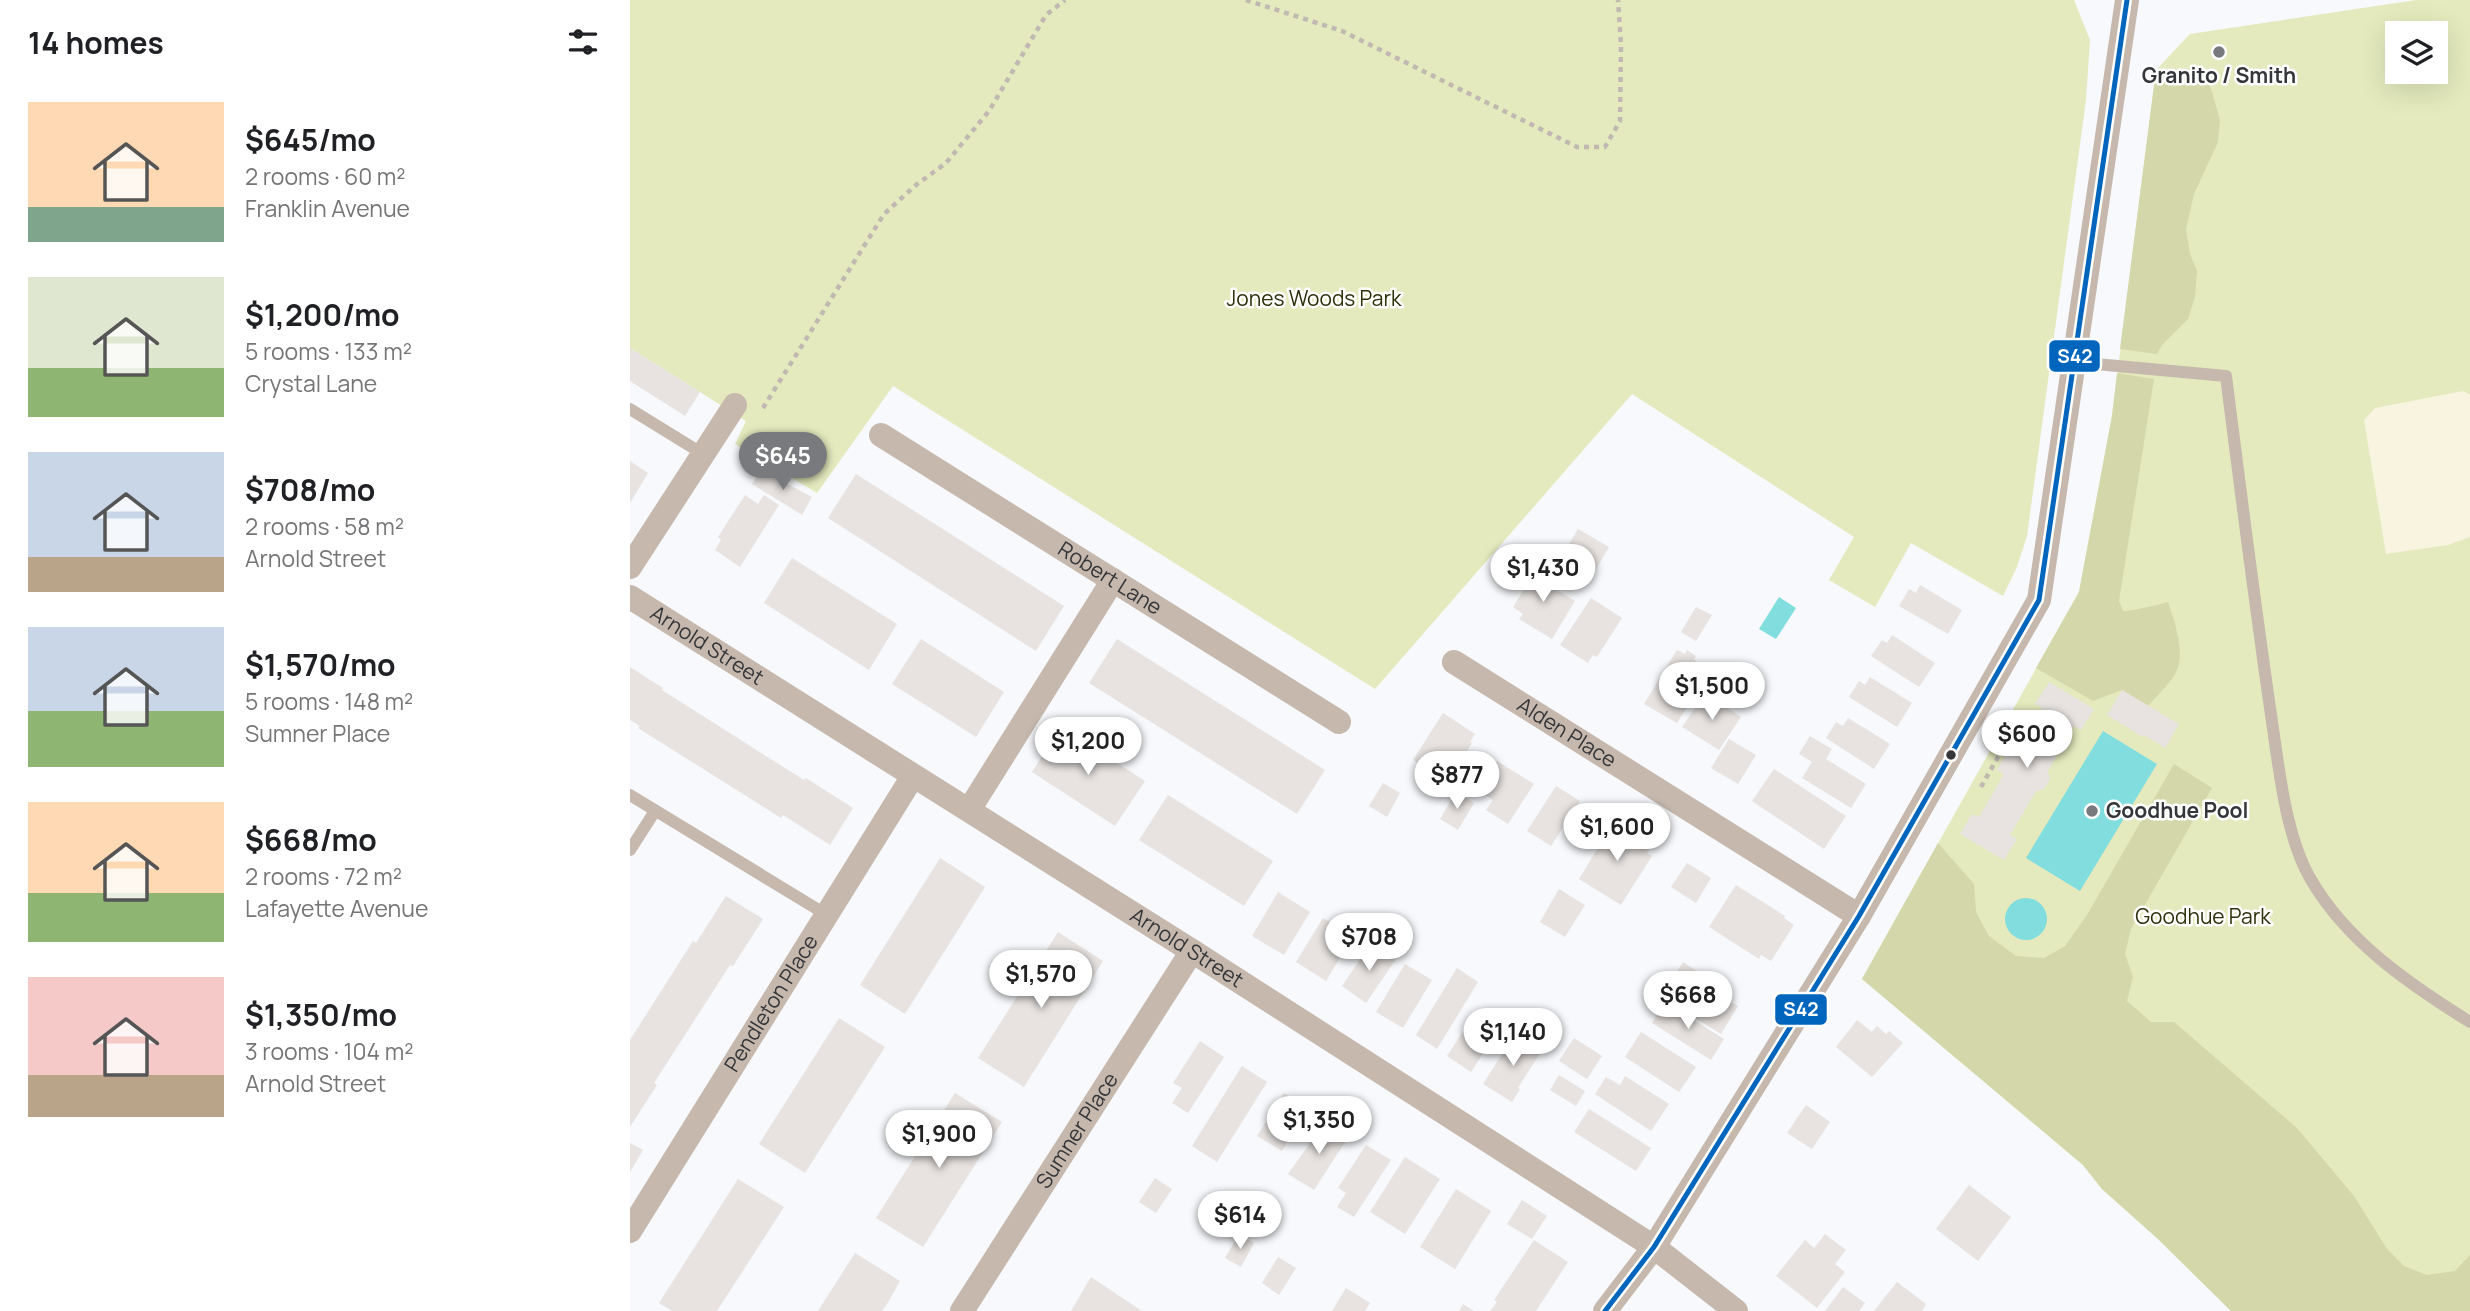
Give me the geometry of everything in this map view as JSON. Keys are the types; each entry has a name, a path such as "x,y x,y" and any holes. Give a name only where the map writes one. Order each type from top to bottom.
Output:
{"street":[{"path":"1605,1311 1654,1247 1858,916 2039,600 2127,0"},
{"path":"630,567 735,405"},
{"name":"Robert Lane","path":"881,435 1339,722"},
{"path":"969,810 1113,580"},
{"name":"Arnold Street","path":"630,597 1192,951 1654,1247 1736,1311"},
{"name":"Alden Place","path":"1454,662 1858,916"},
{"name":"Pendleton Place","path":"630,1231 913,776"},
{"name":"Sumner Place","path":"962,1311 1192,951"}],"lane":[{"path":"2074,362 2226,376 2267,687 2281,780 2296,848 2323,899 2357,939 2403,977 2470,1022"},
{"path":"630,408 703,454"},
{"path":"630,795 827,915"},
{"path":"630,850 655,811"}],"path":[{"path":"763,409 884,214 946,163 989,111 1046,15 1065,0"},
{"path":"1247,0 1342,31 1577,147 1605,147 1620,121 1621,44 1618,0"},
{"path":"1981,787 2016,725"},
{"path":"1990,756 1996,760"}],"green space":[{"name":"Jones Woods Park","path":"630,0 2074,0 2090,40 2086,100 2027,536 2017,567 2003,596 1911,543 1875,607 1829,580 1854,537 1632,394 1375,689 893,386 817,493 735,444 746,421 630,348"},
{"name":"Goodhue Park","path":"2416,0 2470,0 2470,1311 2231,1311 2158,1239 2102,1189 2083,1165 1862,979 2079,592 2112,416 2156,70 2190,34"},
{"path":"2205,68 2220,120 2218,142 2194,194 2186,229 2190,254 2197,271 2195,297 2188,319 2162,345 2157,354 2120,349 2156,70"},
{"path":"2117,373 2154,379 2119,601 2123,611 2168,602 2179,643 2180,659 2176,672 2148,706 2122,690 2093,701 2036,668 2079,592 2112,416"},
{"path":"2174,764 2212,788 2131,929 2125,954 2133,977 2127,1001 2151,1022 2174,1022 2297,1128 2354,1196 2387,1249 2404,1266 2427,1275 2455,1271 2470,1255 2470,1311 2231,1311 2158,1239 2102,1189 2083,1165 1862,979 1938,843 1974,884 1976,912 1989,936 2016,956 2044,958 2065,946 2087,915"}],"sand":[{"path":"2463,391 2470,395 2470,537 2448,545 2386,554 2364,420 2375,408"}],"water":[{"path":"1779,597 1796,608 1776,639 1759,629"},
{"name":"Goodhue Pool","path":"2103,731 2157,764 2080,891 2026,858"},
{"path":"2026,898 2041,904 2047,919 2041,934 2026,940 2011,934 2005,919 2011,904"}],"building":[{"path":"630,348 700,392 685,416 630,381"},
{"path":"630,461 648,473 630,503"},
{"path":"761,470 812,497 802,515 752,484"},
{"path":"856,474 1064,606 1036,651 828,518"},
{"path":"745,495 758,504 764,495 779,505 740,567 715,550 721,540 718,537"},
{"path":"1578,529 1609,547 1593,574 1562,556"},
{"path":"792,558 897,624 869,670 764,603"},
{"path":"1539,565 1554,574 1547,584 1575,601 1552,639 1519,619 1523,614 1513,607"},
{"path":"1920,585 1962,610 1948,634 1899,606 1909,589 1916,593"},
{"path":"1591,598 1622,618 1597,657 1593,655 1588,663 1560,645"},
{"path":"1696,607 1712,615 1696,641 1681,632"},
{"path":"1892,635 1935,663 1919,687 1871,656 1882,640 1887,643"},
{"path":"921,639 1004,692 976,737 892,684"},
{"path":"1117,639 1325,770 1297,814 1089,683"},
{"path":"1677,650 1685,654 1687,650 1696,656 1694,660 1710,670 1677,723 1644,704"},
{"path":"630,667 804,780 806,778 853,808 830,845 783,815 781,818 638,728 640,726 630,720"},
{"path":"1870,677 1912,703 1897,727 1849,697 1859,681 1865,685"},
{"path":"2049,682 2094,709 2081,730 2074,726 2048,771 2050,779 2044,789 2036,791 2010,835 2017,839 2004,860 1960,834 1972,814 1979,817 2004,774 1997,770 2010,747 2017,751 2042,708 2035,704"},
{"path":"2122,690 2179,724 2165,748 2107,715"},
{"path":"1705,693 1741,717 1719,750 1682,727"},
{"path":"1443,713 1475,734 1447,782 1413,760"},
{"path":"1848,718 1890,744 1874,769 1826,738 1836,722 1843,726"},
{"path":"1061,727 1145,781 1115,826 1032,772"},
{"path":"1810,736 1832,749 1826,759 1866,784 1851,808 1802,778 1812,762 1799,754"},
{"path":"1729,739 1756,755 1738,784 1711,768"},
{"path":"1497,761 1534,784 1508,824 1486,810 1493,800 1478,791"},
{"path":"1774,769 1846,816 1824,849 1752,801"},
{"path":"1383,783 1400,793 1387,817 1369,806"},
{"path":"1556,786 1580,801 1551,846 1527,831"},
{"path":"1456,792 1474,803 1458,830 1440,819"},
{"path":"1168,795 1273,861 1244,906 1139,840"},
{"path":"1617,822 1652,844 1647,853 1652,856 1621,905 1579,879 1609,830 1611,831"},
{"path":"940,858 985,887 905,1014 860,985"},
{"path":"1687,863 1711,878 1696,903 1671,887"},
{"path":"1736,885 1785,916 1784,918 1794,925 1771,961 1761,955 1759,959 1709,927"},
{"path":"1559,889 1585,905 1565,937 1540,922"},
{"path":"1278,892 1310,912 1284,955 1252,936"},
{"path":"726,896 763,919 654,1083 657,1085 630,1127 630,1040 693,941 696,943"},
{"path":"1323,918 1353,936 1326,981 1296,962"},
{"path":"1058,932 1103,961 1024,1087 978,1058"},
{"path":"1372,942 1396,959 1366,1003 1342,986"},
{"path":"1683,962 1706,977 1702,984 1738,1006 1721,1034 1677,1007 1679,1003 1664,994"},
{"path":"1405,964 1432,980 1403,1028 1376,1012"},
{"path":"1457,968 1478,982 1437,1049 1416,1035"},
{"path":"1665,1002 1724,1039 1711,1060 1652,1023"},
{"path":"1477,1010 1501,1026 1471,1072 1447,1056"},
{"path":"839,1018 885,1047 805,1173 759,1144"},
{"path":"1857,1020 1872,1032 1877,1026 1886,1034 1889,1031 1903,1043 1872,1077 1836,1047"},
{"path":"1641,1032 1696,1067 1679,1092 1625,1057"},
{"path":"1515,1034 1542,1050 1512,1102 1483,1084"},
{"path":"1574,1038 1602,1056 1587,1079 1559,1061"},
{"path":"1200,1041 1224,1057 1188,1113 1172,1103 1182,1088 1173,1083"},
{"path":"1242,1066 1267,1082 1217,1162 1192,1146"},
{"path":"1559,1075 1585,1091 1576,1106 1550,1090"},
{"path":"1625,1076 1669,1104 1651,1131 1595,1094 1606,1077 1620,1085"},
{"path":"955,1093 1002,1122 923,1247 876,1218"},
{"path":"1284,1093 1308,1108 1282,1151 1257,1136"},
{"path":"1806,1105 1830,1122 1812,1149 1787,1133"},
{"path":"1589,1109 1651,1148 1636,1171 1574,1132"},
{"path":"1326,1121 1349,1136 1314,1190 1288,1174"},
{"path":"630,1143 643,1150 630,1172"},
{"path":"1366,1145 1391,1160 1354,1217 1337,1207 1346,1193 1338,1188"},
{"path":"1405,1157 1440,1179 1405,1234 1370,1212"},
{"path":"1155,1178 1172,1189 1156,1213 1139,1202"},
{"path":"738,1179 784,1207 717,1311 672,1311 659,1303"},
{"path":"1969,1185 2011,1217 1978,1261 1936,1229"},
{"path":"1456,1189 1491,1211 1455,1269 1420,1247"},
{"path":"1522,1200 1547,1216 1532,1239 1507,1224"},
{"path":"1239,1234 1254,1243 1241,1267 1225,1258"},
{"path":"1825,1234 1846,1250 1835,1264 1845,1272 1817,1308 1776,1276 1805,1240 1814,1248"},
{"path":"1534,1240 1568,1262 1536,1311 1490,1311 1497,1302 1494,1300"},
{"path":"855,1253 900,1281 887,1304 882,1311 818,1311"},
{"path":"1278,1257 1296,1268 1279,1295 1262,1283"},
{"path":"1091,1277 1142,1311 1071,1311"},
{"path":"1897,1282 1926,1304 1922,1311 1874,1311"},
{"path":"1843,1287 1865,1303 1859,1311 1825,1311"},
{"path":"1346,1288 1370,1303 1365,1311 1332,1311"},
{"path":"1463,1304 1474,1311 1459,1311"}],"transit line":[{"name":"S42","path":"1605,1311 1654,1247 1859,916 2039,600 2127,0"}],"place":[{"name":"Granito / Smith","path":"2219,52"},
{"name":"Goodhue Pool","path":"2092,811"}]}
